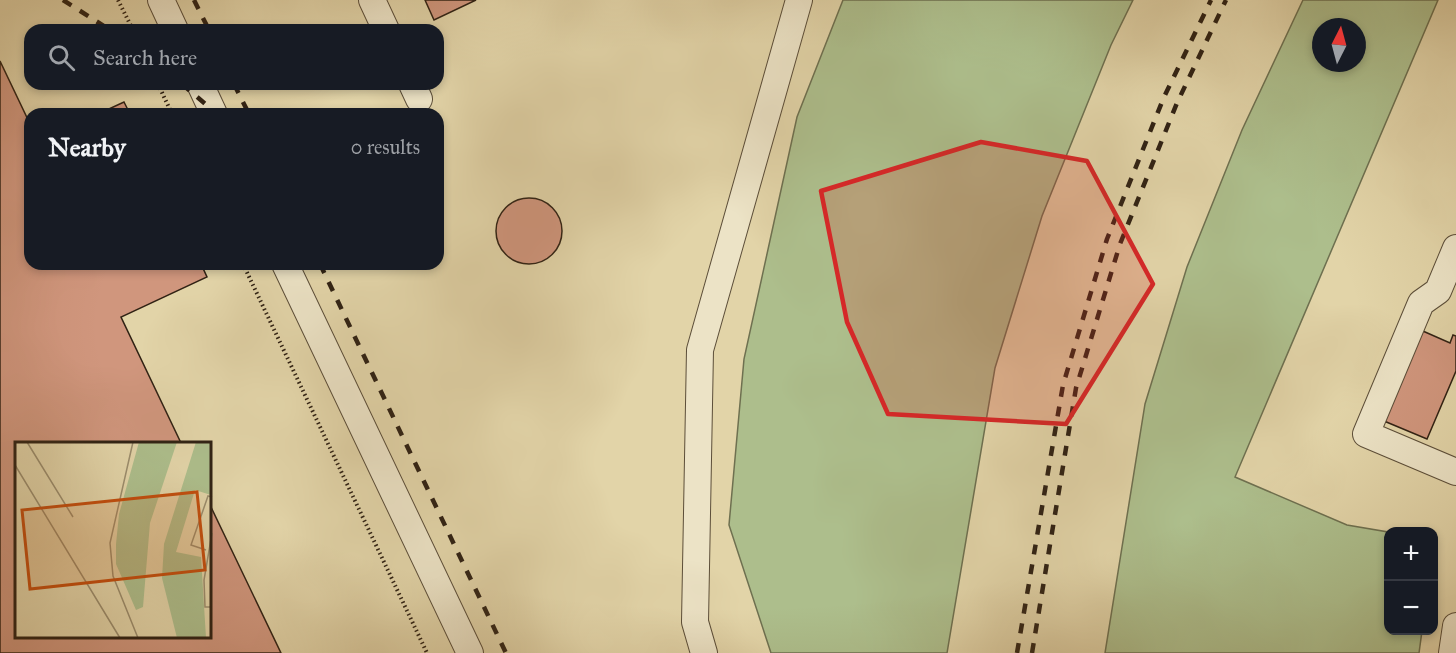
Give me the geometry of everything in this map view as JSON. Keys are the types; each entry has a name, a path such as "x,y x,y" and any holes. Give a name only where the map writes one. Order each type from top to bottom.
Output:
{"lane":[{"path":"160,0 172,24"},
{"path":"372,0 383,24"},
{"path":"704,653 695,622 700,350 799,0"},
{"path":"203,90 211,108"},
{"path":"1456,249 1447,294 1421,303 1366,434 1456,472"},
{"path":"288,270 470,653"},
{"path":"1452,653 1456,627"}],"path":[{"path":"118,0 130,24"},
{"path":"161,90 169,108"},
{"path":"246,270 427,653"}],"highlighted area":[{"path":"981,142 1087,161 1153,284 1066,424 888,414 847,322 821,191"}],"green space":[{"path":"843,0 1133,0 1111,45 1042,216 995,368 947,653 771,653 729,525 744,359 797,117"},
{"path":"1303,0 1438,0 1235,477 1347,525 1384,531 1384,635 1421,635 1419,653 1105,653 1145,404 1187,267 1242,130"}],"building":[{"path":"425,0 476,0 434,20"},
{"path":"0,61 24,111 24,270 204,270 207,277 121,317 181,442 15,442 15,638 212,638 212,509 281,653 0,653"},
{"path":"124,102 127,108 111,108"},
{"path":"522,198 536,198 548,203 557,212 562,231 560,244 553,255 536,264 522,264 510,259 501,250 496,238 496,224 501,212 510,203"},
{"path":"1416,328 1450,343 1453,335 1456,336 1456,371 1427,439 1384,421"}],"railway":[{"path":"63,0 101,24"},
{"path":"194,0 206,24"},
{"path":"1017,653 1063,385 1107,239 1164,97 1211,0"},
{"path":"1032,653 1076,388 1120,244 1177,103 1226,0"},
{"path":"189,90 210,108"},
{"path":"237,90 246,108"},
{"path":"323,270 506,653"}]}
